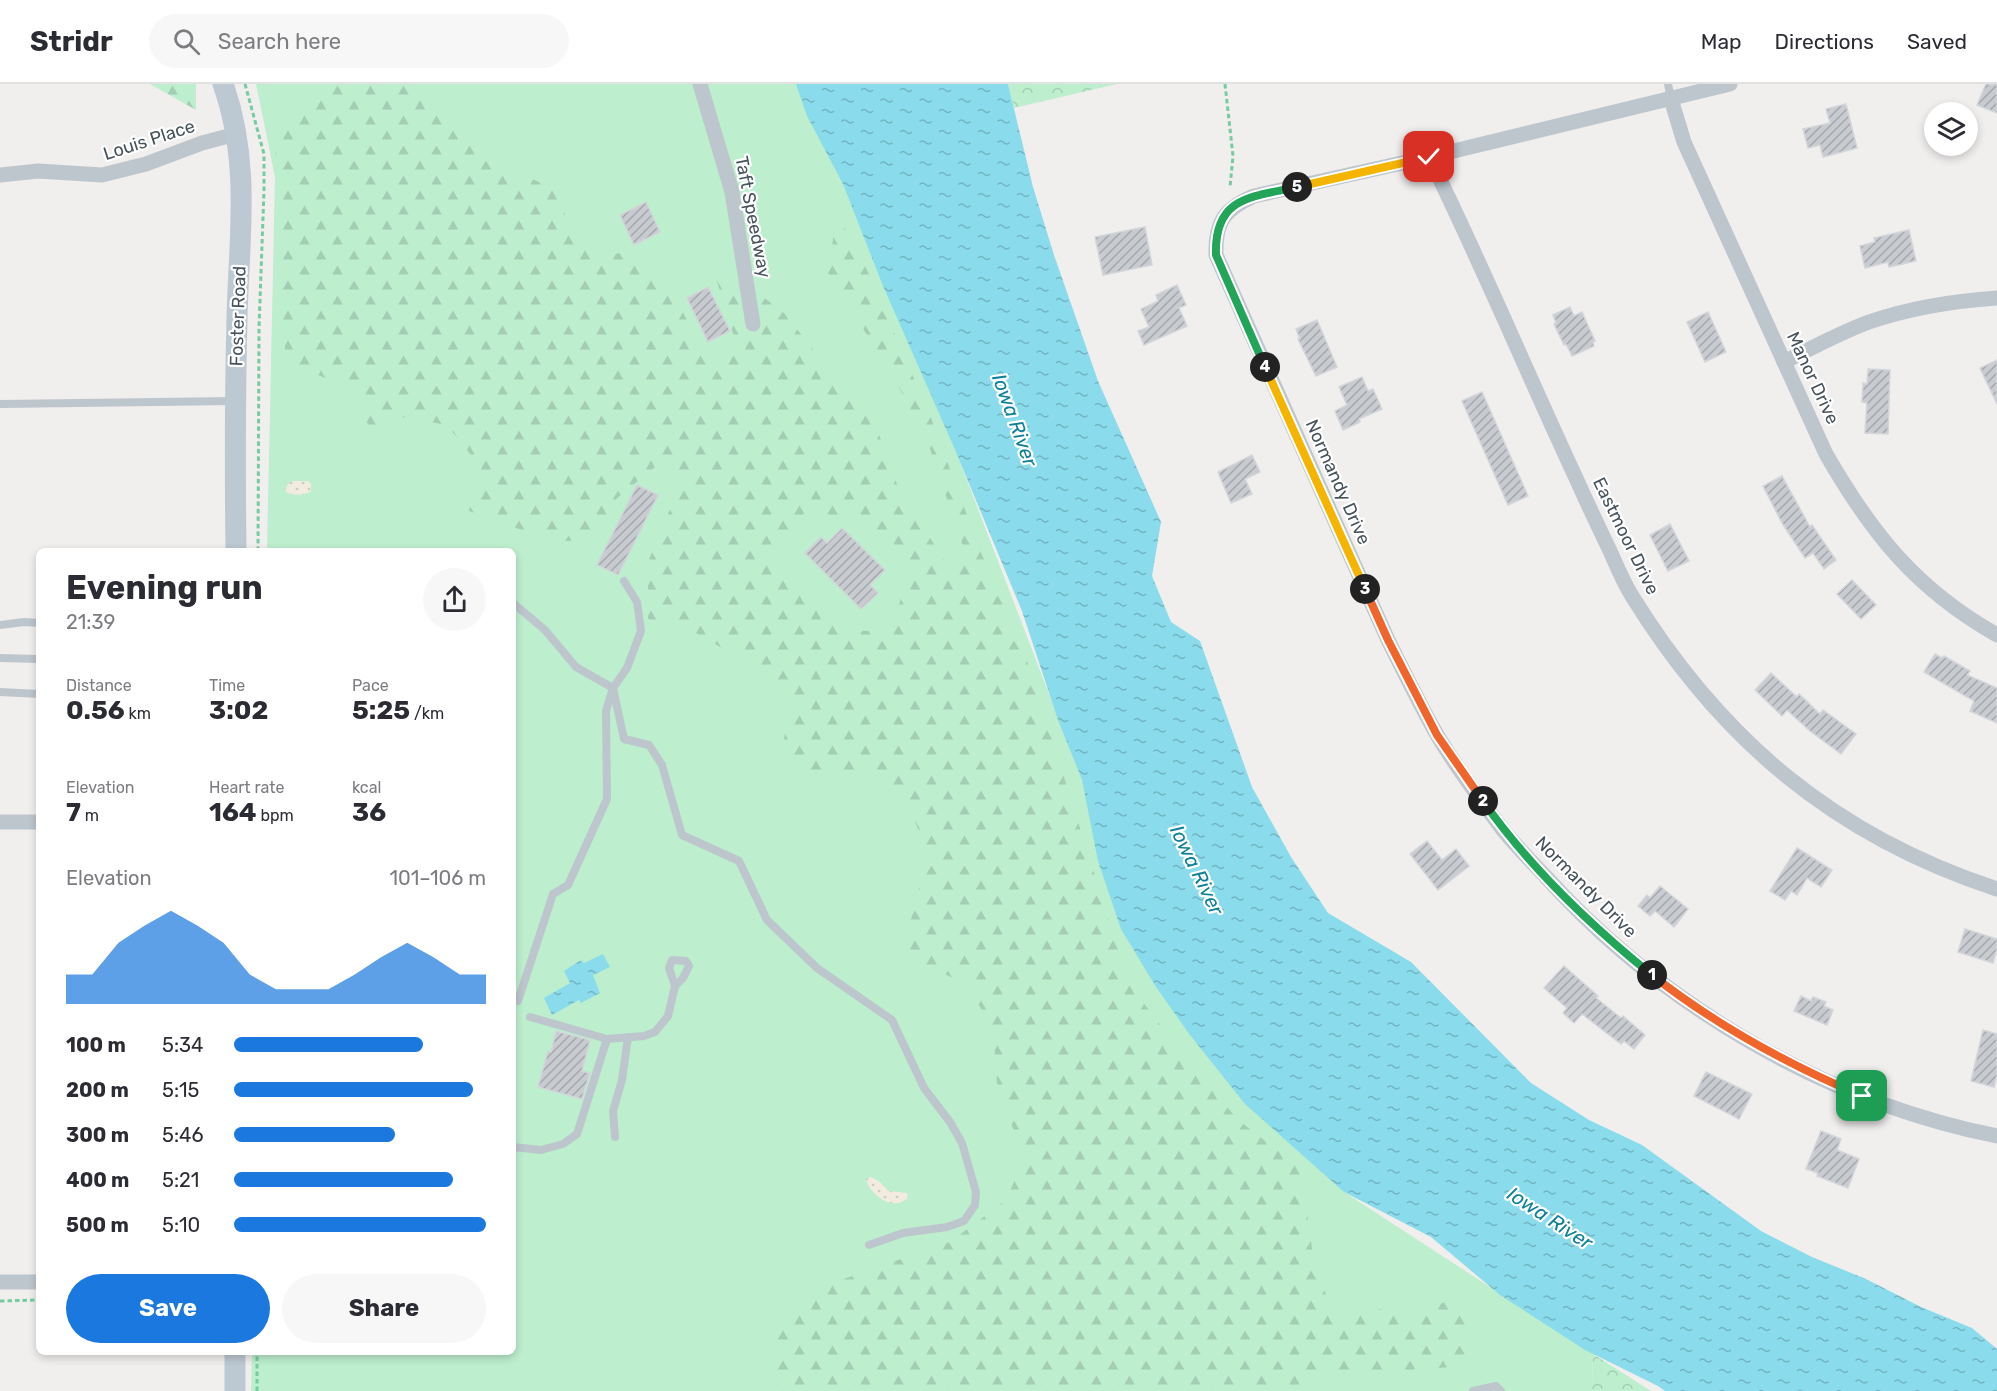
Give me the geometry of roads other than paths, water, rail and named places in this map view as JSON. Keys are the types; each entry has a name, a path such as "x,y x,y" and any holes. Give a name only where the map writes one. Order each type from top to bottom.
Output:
{"street":[{"name":"Foster Road","path":"223,84 236,134 242,175 237,318 236,548"},
{"name":"Taft Speedway","path":"700,84 732,192 753,324"},
{"name":"Normandy Drive","path":"1730,84 1670,92 1429,157 1254,196 1237,203 1226,213 1215,236 1216,255 1388,640 1437,735 1504,831 1562,895 1605,937 1692,1004 1759,1047 1810,1074 1916,1116 1997,1136"},
{"name":"Manor Drive","path":"1670,92 1684,142 1826,454 1843,483 1870,524 1903,564 1928,588 1973,622 1997,635"},
{"name":"Louis Place","path":"0,175 38,171 102,176 146,164 202,142 236,134"},
{"name":"Eastmoor Drive","path":"1429,157 1630,594 1688,677 1746,741 1778,770 1821,803 1886,843 1924,862 1997,889"},
{"path":"1784,362 1826,340 1869,322 1914,309 1959,301 1997,298"},
{"path":"0,822 36,822"},
{"path":"0,1282 36,1282"},
{"path":"235,1355 235,1391"}],"lane":[{"path":"0,404 236,401"},
{"path":"516,1001 518,1002 553,894 568,885 607,799 606,711 613,688 627,668 640,631 637,602 624,581"},
{"path":"516,606 545,630 576,667 613,688 624,739 649,745 662,765 682,835 739,861 767,920 817,968 892,1020 924,1089 950,1122 962,1143 976,1192 975,1205 964,1221 947,1227 903,1233 869,1245"},
{"path":"0,625 36,623"},
{"path":"0,658 36,659"},
{"path":"0,692 36,694"},
{"path":"530,1017 607,1039 644,1036 655,1032 668,1016 675,986"},
{"path":"615,1137 613,1111 622,1080 628,1037"},
{"path":"516,1147 541,1150 563,1144 577,1134 607,1039"},
{"path":"1473,1391 1496,1386 1501,1391"}],"water":[{"name":"Iowa River","path":"796,84 1008,84 1033,187 1098,381 1161,522 1152,576 1171,622 1200,641 1252,787 1291,857 1328,913 1411,962 1531,1083 1589,1120 1642,1145 1761,1231 1812,1257 1972,1328 1997,1349 1997,1391 1665,1391 1585,1350 1500,1295 1431,1237 1344,1192 1245,1104 1190,1035 1156,987 1121,929 1098,861 1082,780 1058,720 1022,611 953,445 883,286 843,184 807,116"},
{"path":"603,954 610,967 593,975 600,993 581,1003 579,1000 552,1015 544,998 570,983 564,971 581,960 584,963"}]}
